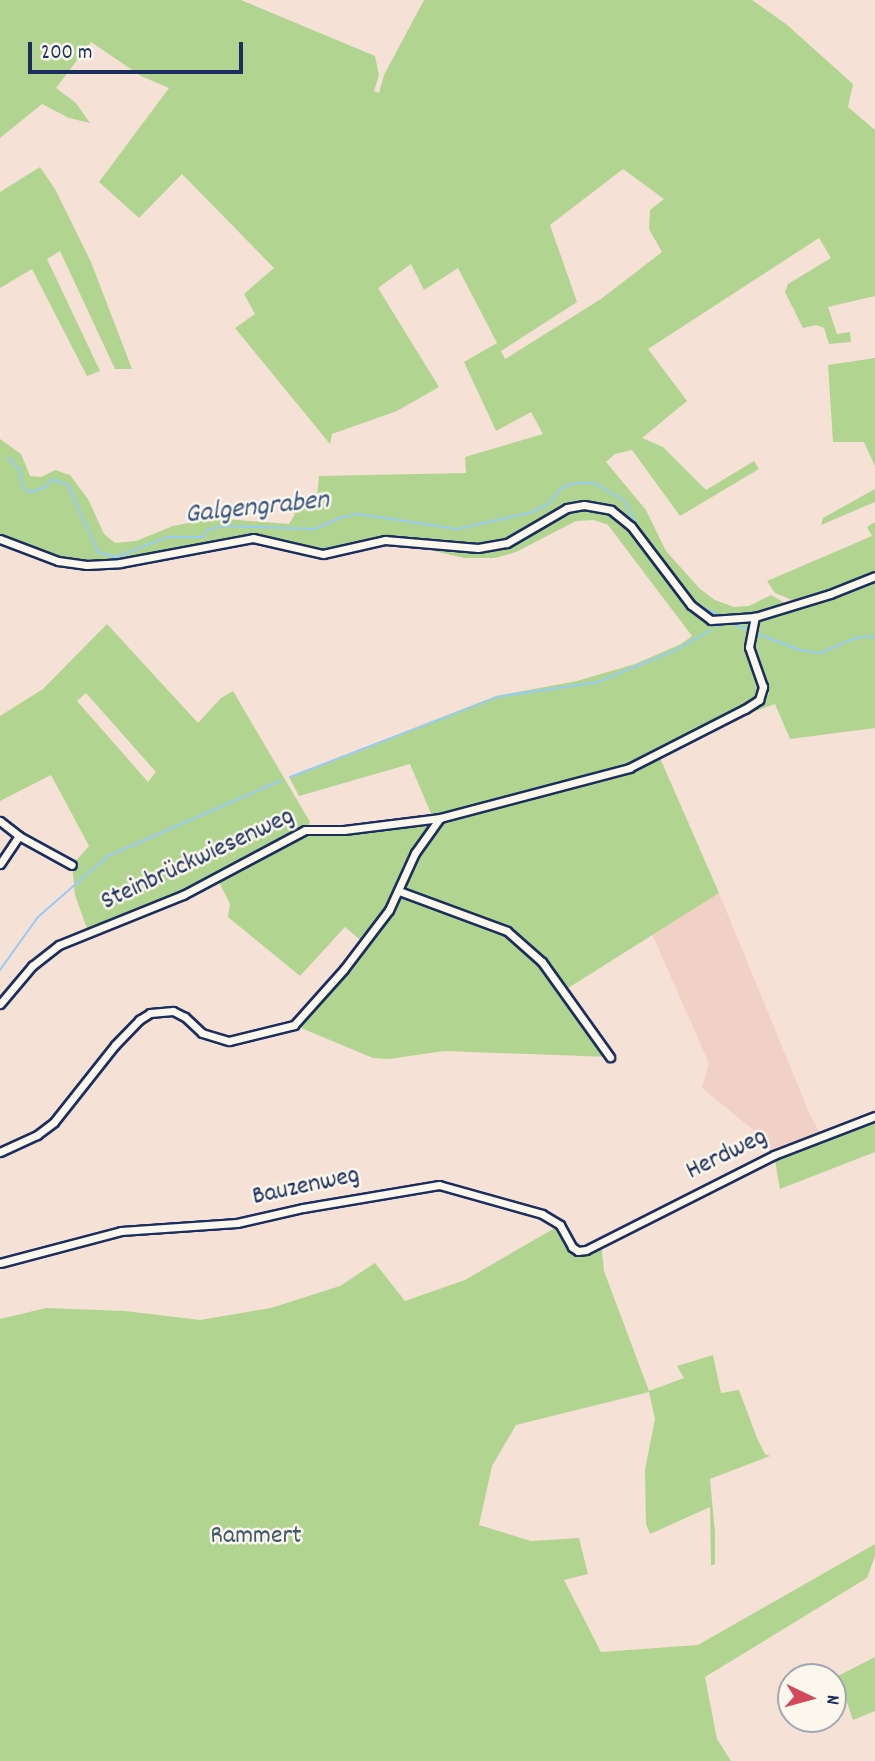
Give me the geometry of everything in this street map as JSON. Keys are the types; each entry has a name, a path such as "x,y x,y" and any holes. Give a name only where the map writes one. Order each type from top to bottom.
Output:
{"street":[{"path":"0,539 58,561 87,565 120,563 253,538 323,554 385,540 478,548 506,543 568,508 584,505 611,510 631,526 691,605 704,617 716,620 755,617 830,594 875,576"},
{"name":"Steinbrückwiesenweg","path":"0,1004 32,966 59,945 183,895 305,830 344,830 440,818 629,768 745,709 758,700 763,687 749,640 755,617"},
{"path":"0,1152 37,1135 54,1122 115,1045 139,1020 150,1013 173,1011 186,1017 202,1034 229,1041 294,1025 364,943 398,891 421,843 440,818"},
{"path":"0,821 19,836 72,865"},
{"path":"0,863 19,836"},
{"path":"398,891 507,931 542,962 610,1057"},
{"name":"Herdweg","path":"601,1242 774,1155 875,1115"},
{"name":"Bauzenweg","path":"0,1263 121,1231 237,1223 329,1203 439,1185 542,1214 560,1225 578,1251 601,1242"}],"shaded area":[{"path":"719,893 810,1115 820,1133 774,1155 751,1128 702,1088 709,1063 652,934"}],"green space":[{"path":"0,0 241,0 375,56 379,75 374,91 379,93 384,75 424,0 752,0 786,24 853,84 848,107 875,130 875,296 828,307 837,334 850,332 851,342 829,344 824,328 816,325 803,328 785,292 788,284 831,258 819,238 648,349 687,401 642,438 663,447 706,490 754,461 759,469 680,516 632,450 615,454 606,462 646,510 666,551 700,589 715,600 734,607 749,606 771,595 787,604 752,613 709,617 712,624 751,623 748,636 760,683 757,699 629,766 611,771 607,767 608,771 432,816 410,764 299,796 289,777 496,696 577,681 635,664 681,644 692,636 608,525 594,520 576,521 516,552 495,558 464,558 384,539 323,552 253,537 120,562 88,562 60,559 0,536 0,439 21,454 30,476 41,477 55,470 70,475 88,499 104,534 115,543 136,541 173,526 213,518 289,524 295,514 283,501 295,503 304,496 317,497 319,476 466,473 465,457 543,434 531,412 496,431 464,362 497,343 458,268 424,290 411,264 378,288 439,387 397,411 332,434 330,444 235,328 255,314 244,294 274,268 182,174 139,218 99,182 169,88 141,76 91,42 56,88 76,103 90,123 69,118 42,104 0,138","holes":["623,169 664,199 650,210 649,229 662,252 601,299 505,359 501,351 577,302 550,225"]},
{"path":"40,167 55,189 91,262 132,369 115,369 60,251 47,259 100,371 87,376 32,269 0,288 0,192"},
{"path":"875,358 875,466 864,442 833,442 828,365"},
{"path":"875,489 875,502 821,525 823,518"},
{"path":"875,522 875,574 797,602 775,593 767,581 872,536 867,527"},
{"path":"875,582 875,728 790,739 775,704 726,722 761,703 769,694 752,646 758,621"},
{"path":"107,624 198,723 221,698 233,691 310,822 306,829 344,830 453,817 631,771 660,758 719,893 565,990 610,1057 444,1051 389,1059 373,1058 294,1025 364,943 345,927 300,976 228,917 230,904 217,878 89,934 75,895 72,865 89,846 51,775 0,801 0,716 43,689","holes":["86,693 156,772 148,782 77,701"]},
{"path":"875,1119 875,1152 780,1189 774,1155"},
{"name":"Rammert","path":"560,1225 578,1251 601,1242 604,1271 649,1391 684,1378 677,1366 713,1355 721,1393 739,1390 757,1438 765,1454 770,1456 710,1479 715,1532 715,1564 711,1566 710,1507 650,1534 646,1524 645,1470 655,1419 649,1392 516,1425 492,1466 479,1525 531,1541 579,1538 588,1574 564,1580 601,1652 698,1645 875,1544 875,1556 867,1578 705,1677 717,1739 731,1761 0,1761 0,1319 46,1308 125,1311 200,1320 271,1308 340,1286 375,1263 405,1301 465,1280"},
{"path":"875,1657 875,1711 853,1720 847,1702 847,1671"}],"waterway":[{"name":"Galgengraben","path":"9,458 19,469 23,488 30,492 46,487 52,479 68,485 98,552 116,557 168,537 203,537 207,530 223,526 315,529 340,518 358,514 457,529 533,512 548,504 563,487 577,483 594,483 625,501 641,535"},
{"name":"Galgengraben","path":"664,564 696,604 723,617"},
{"name":"Galgengraben","path":"727,621 750,631"},
{"path":"718,627 726,622"},
{"path":"290,777 497,697 598,682 676,650 711,630"},
{"name":"Galgengraben","path":"755,633 800,650 820,653 850,640 866,636 875,638"},
{"path":"0,970 38,917 108,856 280,781"}]}
